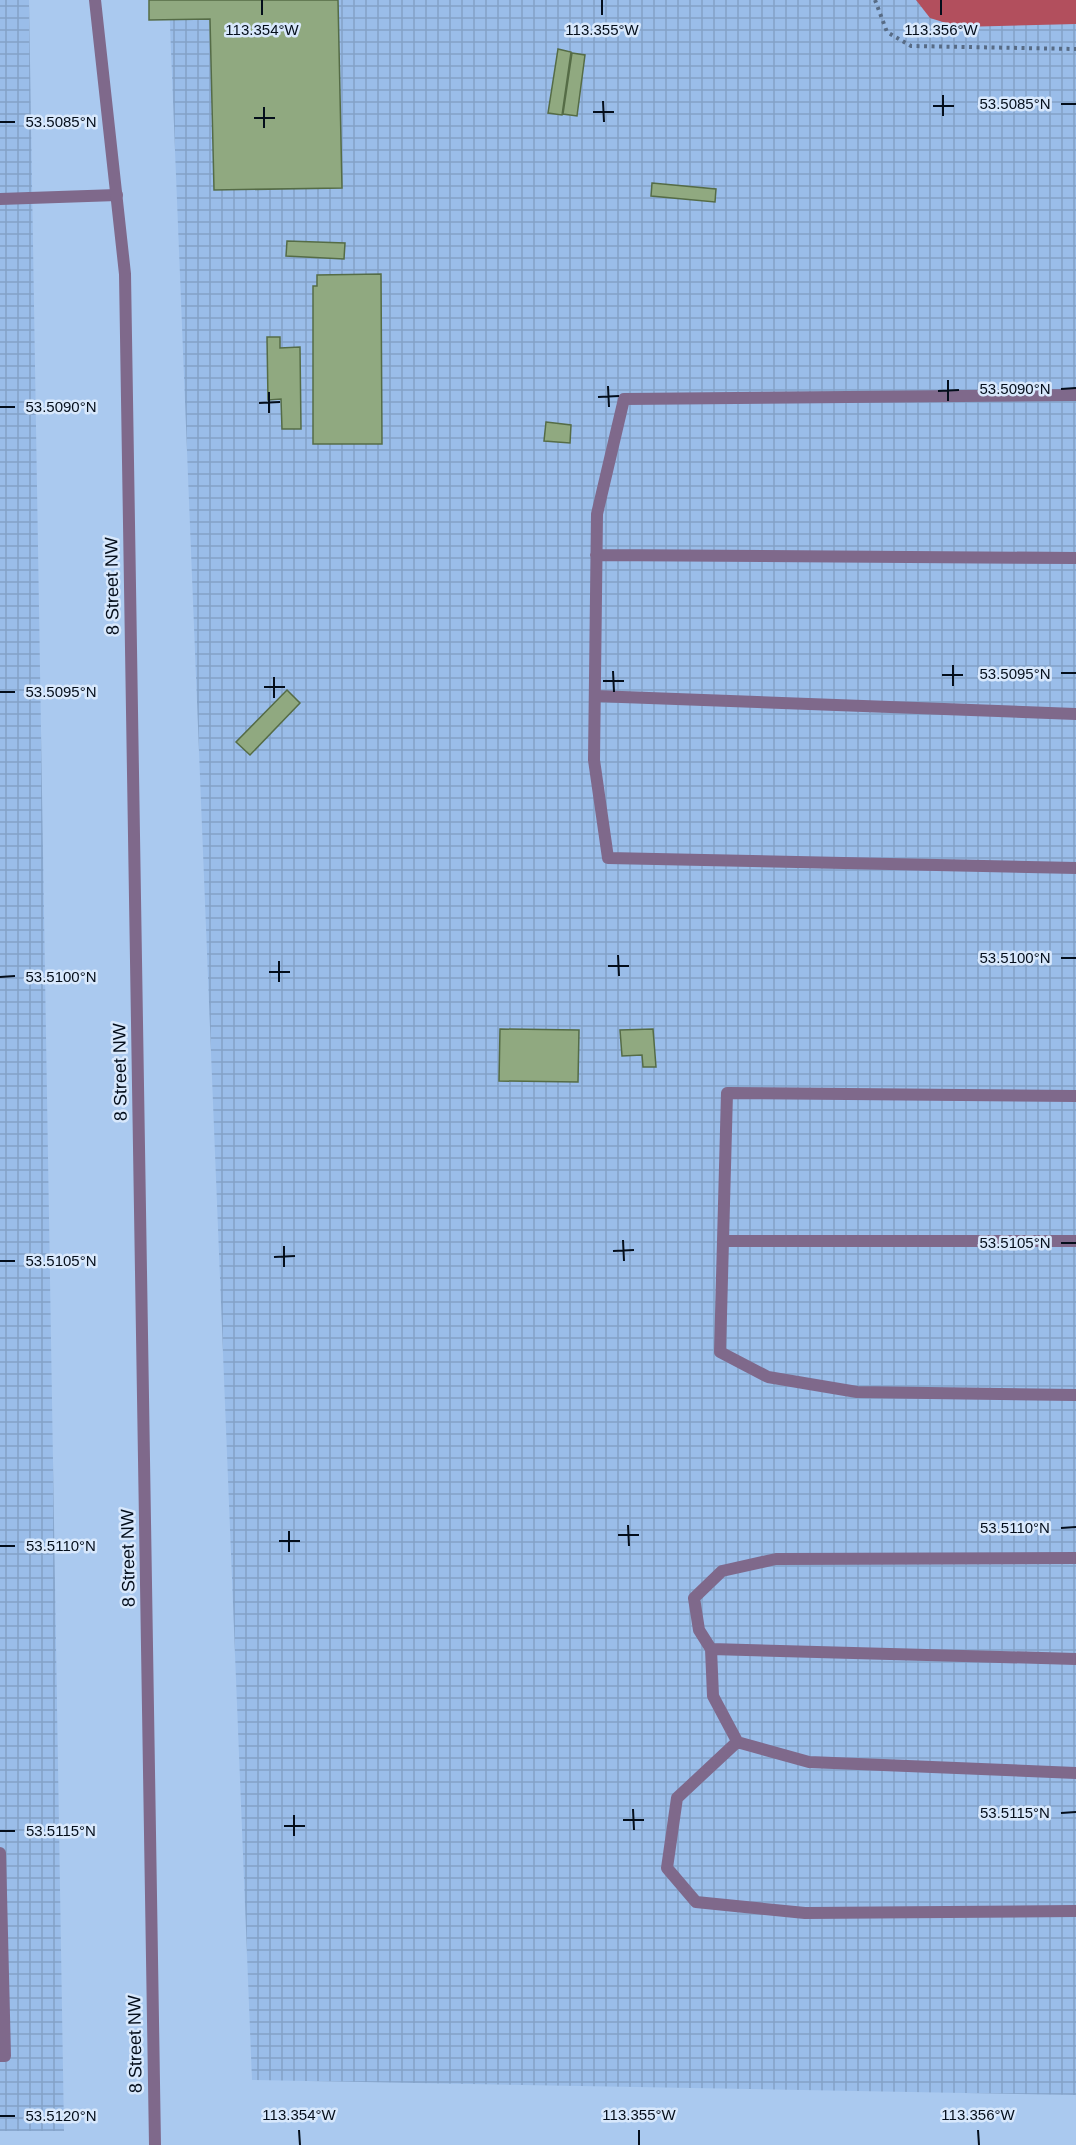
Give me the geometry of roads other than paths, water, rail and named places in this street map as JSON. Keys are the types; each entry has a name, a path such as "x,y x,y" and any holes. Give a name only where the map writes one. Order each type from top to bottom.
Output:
{"street":[{"name":"8 Street NW","path":"95,0 125,274 155,2145"},
{"path":"0,199 117,195"},
{"path":"1076,395 624,399 597,513 594,696 594,760 608,858 1076,868"},
{"path":"596,555 1076,558"},
{"path":"594,696 1076,714"},
{"path":"1076,1096 727,1093 720,1352 768,1377 857,1392 1076,1395"},
{"path":"724,1241 1076,1241"},
{"path":"1076,1558 776,1560 723,1571 694,1598 699,1630 711,1649 713,1696 738,1743 809,1762 1076,1773"},
{"path":"711,1649 1076,1659"},
{"path":"738,1743 677,1798 667,1868 696,1902 805,1913 1076,1911"},
{"path":"0,1853 5,2056 0,2056"}]}
